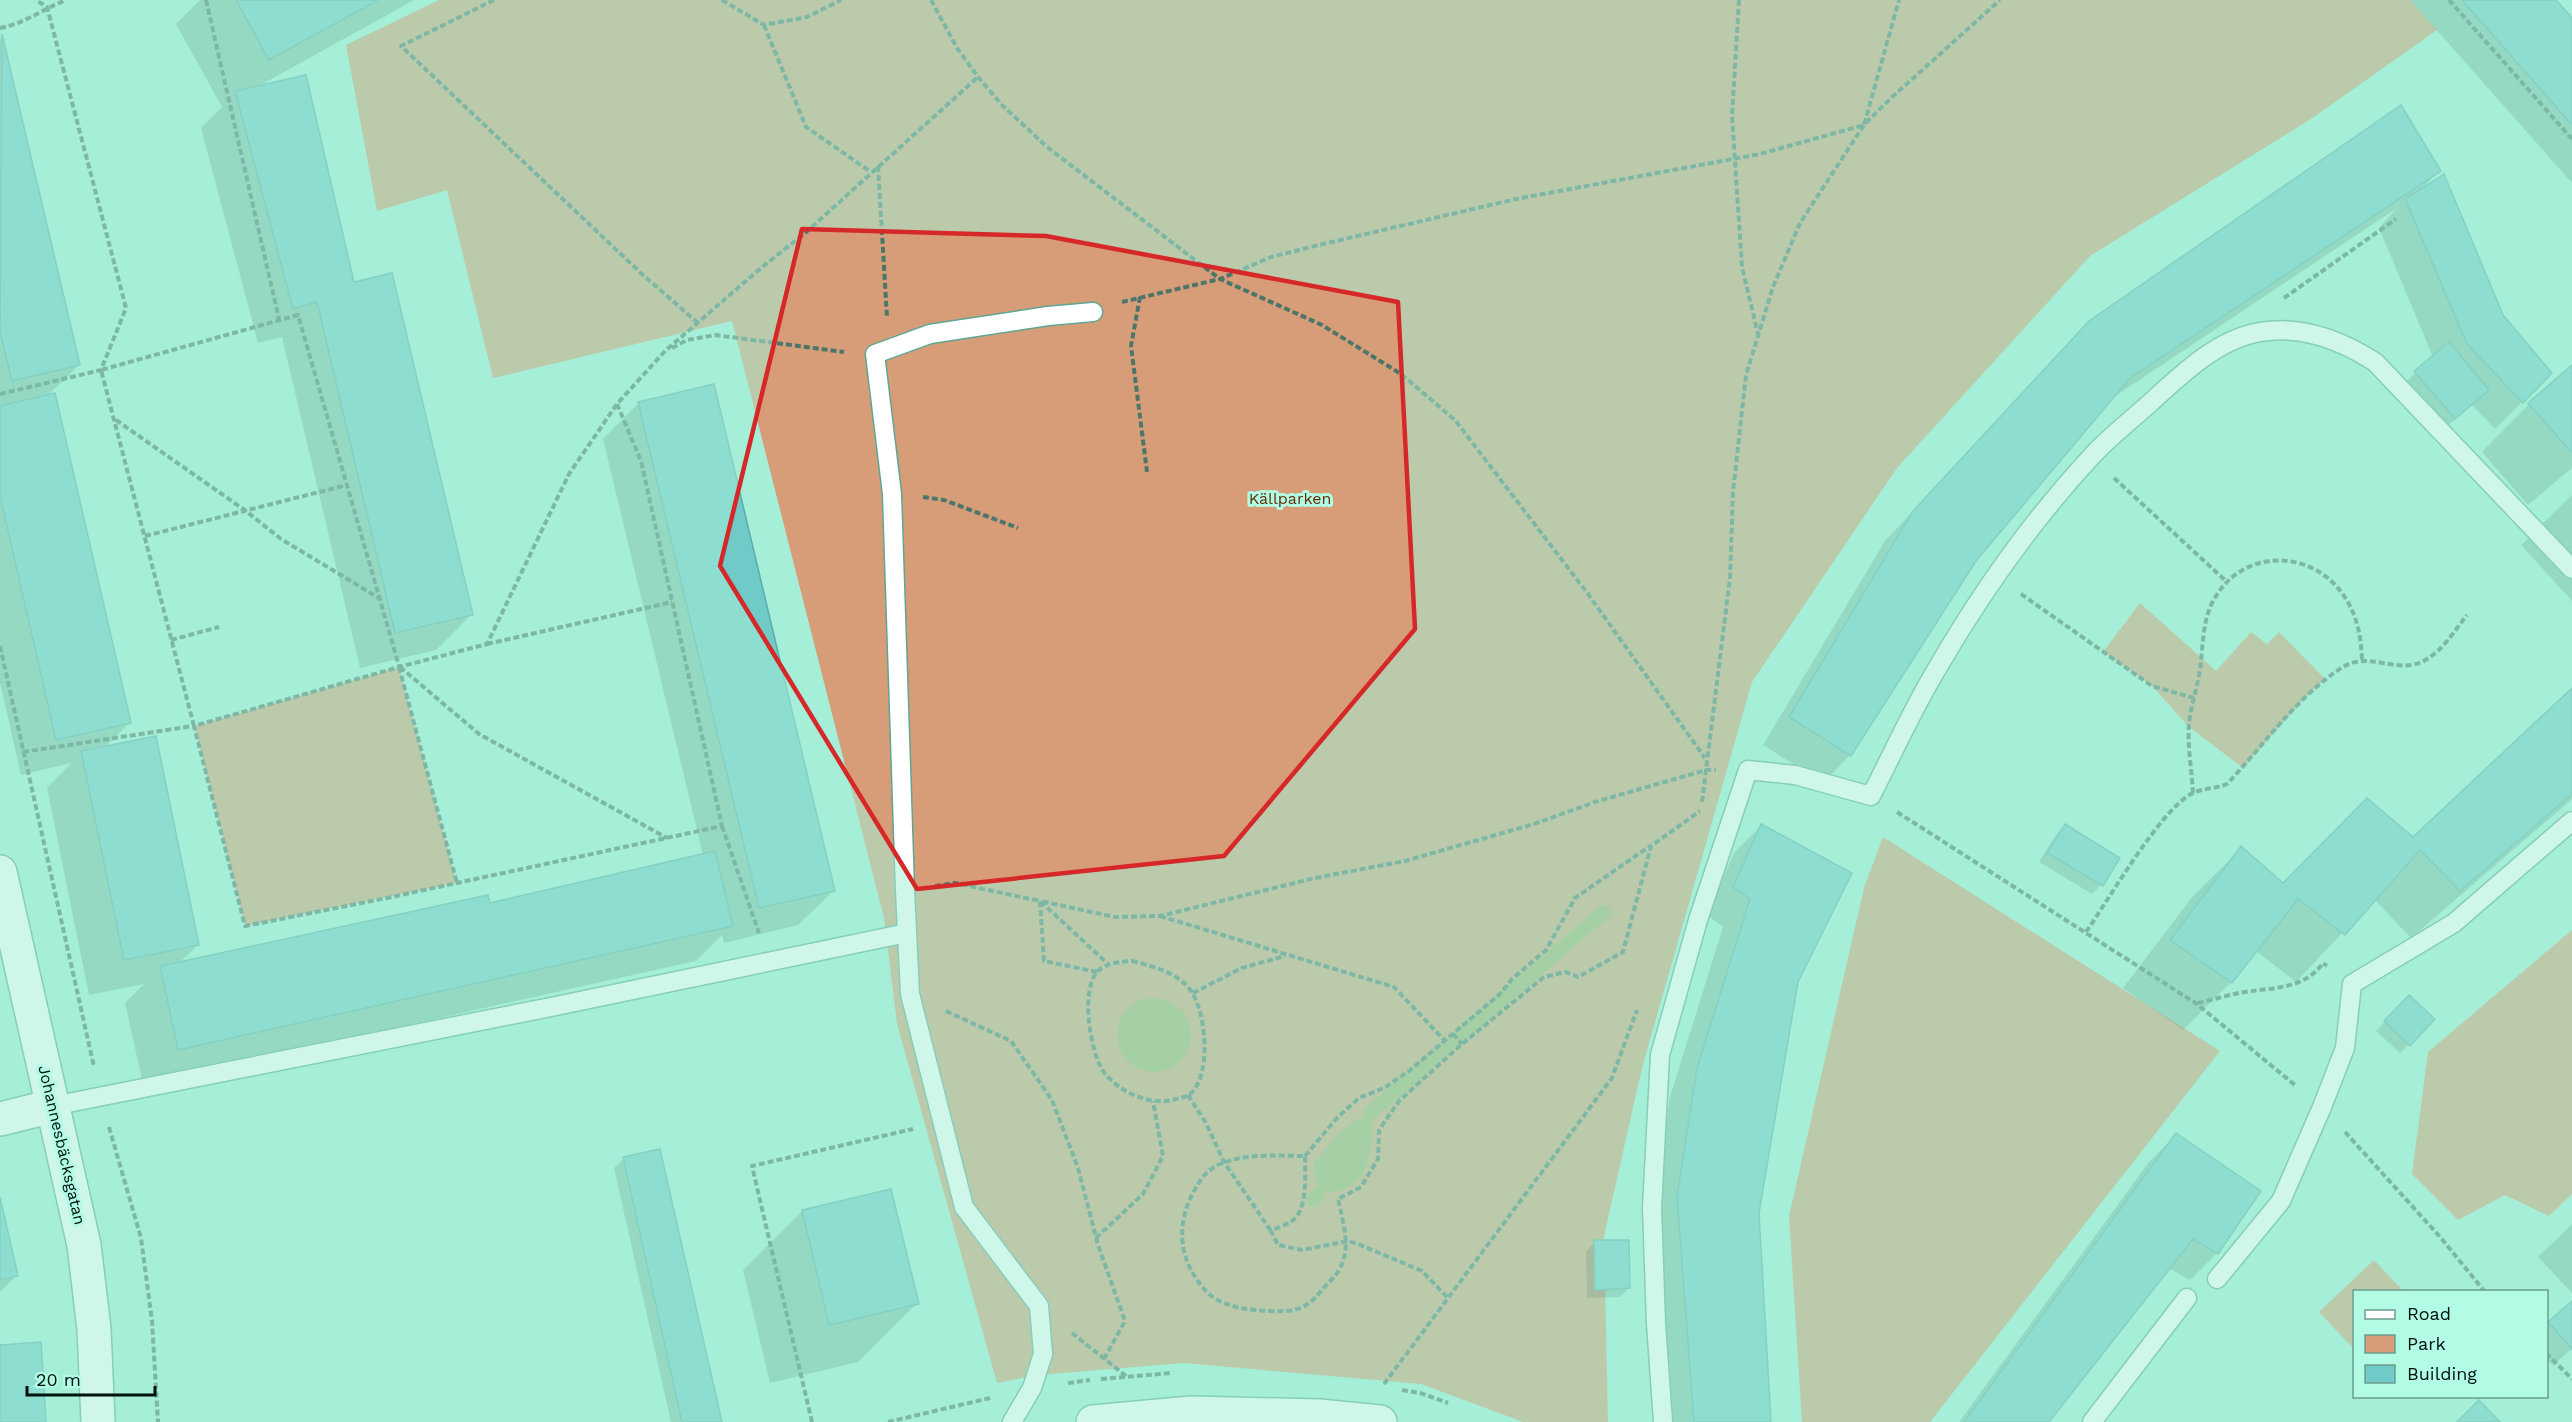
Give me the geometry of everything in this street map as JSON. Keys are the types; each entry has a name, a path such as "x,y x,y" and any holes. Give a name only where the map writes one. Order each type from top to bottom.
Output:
{"street":[{"name":"Johannesbäcksgatan","path":"0,872 84,1245 94,1329 98,1422"},
{"path":"0,1119 53,1106"},
{"path":"1093,1422 1191,1413 1319,1416 1378,1421"}],"lane":[{"path":"1012,1422 1032,1388 1043,1354 1039,1306 964,1207 910,994 904,890 892,494 882,352 930,334 1048,316 1093,312"},
{"path":"1663,1422 1656,1323 1652,1208 1660,1055 1698,920 1749,770 1795,775 1871,796 1937,667 1996,577 2043,513 2091,457 2196,361 2233,342 2267,331 2296,332 2325,337 2354,349 2375,362 2572,568"},
{"path":"2217,1279 2281,1201 2345,1048 2352,984 2454,923 2572,821"},
{"path":"53,1106 907,933"},
{"path":"2092,1422 2187,1298"}],"path":[{"path":"36,0 47,7 126,308 101,370 245,926 457,884 722,826"},
{"path":"0,28 17,25 47,7 66,0"},
{"path":"206,0 279,319"},
{"path":"494,0 401,46 643,275 698,323"},
{"path":"722,0 764,25 806,127 871,172"},
{"path":"764,25 807,17 841,0"},
{"path":"931,0 957,48 978,77 1002,104 1047,147 1220,279 1322,325 1401,374 1455,420 1588,594 1706,758"},
{"path":"1738,0 1732,116 1742,267 1758,335"},
{"path":"1864,125 1899,0"},
{"path":"1697,822 1701,811 1730,578 1733,492 1746,375 1773,287 1800,224 1864,125 2000,0"},
{"path":"2449,0 2572,139"},
{"path":"487,644 570,474 617,404 665,351 805,233 978,77"},
{"path":"1093,312 1140,297 1220,279 1271,257 1493,204 1735,159 1864,125"},
{"path":"665,351 687,340 715,335 808,349 882,352 878,165"},
{"path":"2282,300 2396,219"},
{"path":"1140,297 1131,346 1147,472"},
{"path":"0,394 101,370 298,315 399,667 457,884"},
{"path":"617,404 641,461 722,826 769,962"},
{"path":"115,420 246,511 280,539 379,598"},
{"path":"2091,457 2226,581"},
{"path":"145,536 347,485"},
{"path":"892,494 944,500 1018,528"},
{"path":"2193,793 2188,726 2200,669 2203,630 2212,603 2226,581 2249,566 2271,560 2293,560 2316,569 2331,580 2346,598 2356,617 2362,660"},
{"path":"1996,577 2152,686 2194,698"},
{"path":"23,752 194,726 487,644 672,602"},
{"path":"2086,932 2167,816 2193,793 2213,790 2227,784 2311,692 2346,665 2362,660 2376,661 2394,667 2410,666 2427,660 2442,647 2467,615"},
{"path":"171,639 219,627"},
{"path":"0,646 101,1097 141,1238 152,1321 158,1422"},
{"path":"399,667 479,734 667,838"},
{"path":"904,890 955,883 1115,917 1160,916 1315,878 1405,861 1534,824 1595,802 1706,770"},
{"path":"1871,796 2197,1004 2322,1107 2441,1238 2484,1290"},
{"path":"1271,1230 1295,1219 1306,1186 1305,1156 1336,1118 1359,1098 1384,1088 1410,1071 1546,950 1575,898 1701,811"},
{"path":"1305,1156 1281,1155 1224,1162 1210,1169 1201,1179 1184,1209 1181,1228 1183,1248 1189,1265 1207,1292 1239,1309 1288,1312 1311,1304 1339,1270 1348,1241 1338,1199 1361,1187 1378,1159 1379,1130 1399,1101 1462,1044 1544,977 1566,972 1578,977 1623,952 1651,846"},
{"path":"1040,900 1108,964"},
{"path":"1040,900 1044,961 1097,972"},
{"path":"1160,916 1285,956 1394,987 1445,1041"},
{"path":"1193,993 1242,968 1285,956"},
{"path":"1132,961 1160,969 1185,984 1193,993 1203,1019 1205,1038 1202,1067 1196,1084 1188,1095 1170,1101 1146,1101 1125,1090 1103,1071 1094,1046 1087,1012 1092,981 1097,972 1108,964 1132,961"},
{"path":"2197,1004 2238,993 2292,986 2315,974 2323,963"},
{"path":"910,994 1011,1041 1052,1100 1078,1168 1096,1238 1125,1321 1104,1359"},
{"path":"1378,1421 1382,1388 1447,1297 1612,1078 1640,1000"},
{"path":"1453,1034 1462,1044"},
{"path":"1188,1095 1206,1123 1224,1162 1271,1230 1278,1245 1302,1250 1348,1241 1422,1271 1447,1297"},
{"path":"1096,1238 1143,1194 1163,1156 1154,1101"},
{"path":"812,1422 752,1166 943,1122"},
{"path":"1039,1306 1126,1376"},
{"path":"2548,1354 2572,1379"}],"highlighted area":[{"path":"802,229 1046,236 1398,302 1415,629 1224,856 917,889 720,566"}],"green space":[{"name":"Källparken","path":"439,0 2410,0 2437,30 2311,119 2090,256 1897,468 1752,682 1642,1068 1604,1236 1608,1422 1523,1422 1421,1384 1183,1363 1038,1375 997,1383 897,1024 884,918 732,321 493,378 447,190 377,211 346,45"},
{"path":"2140,603 2216,671 2251,632 2267,644 2279,632 2325,679 2304,699 2243,768 2188,726 2152,686 2103,652"},
{"path":"399,667 457,883 245,926 194,726"},
{"path":"1883,837 2220,1051 1930,1422 1802,1422 1789,1216 1864,888"},
{"path":"2572,930 2572,1194 2549,1216 2505,1195 2458,1220 2412,1174 2428,1052"},
{"path":"2374,1260 2402,1290 2353,1290 2353,1348 2319,1312"}],"shaded area":[{"path":"1147,998 1161,998 1175,1004 1185,1014 1191,1028 1189,1049 1175,1066 1161,1072 1147,1072 1133,1066 1123,1056 1117,1042 1117,1028 1123,1014 1133,1004"},
{"path":"1370,1113 1372,1119 1371,1149 1361,1176 1342,1190 1318,1194 1313,1165 1338,1135 1361,1117"}],"building":[{"path":"236,0 378,0 269,60"},
{"path":"2462,0 2556,0 2572,18 2572,125"},
{"path":"2,34 80,365 12,381 0,332"},
{"path":"306,75 354,282 392,273 473,615 395,633 317,302 293,309 235,91"},
{"path":"2401,105 2441,171 2130,378 1976,561 1851,756 1789,717 1913,511 2089,321"},
{"path":"2444,174 2503,315 2552,373 2523,403 2467,344 2405,199"},
{"path":"2449,342 2489,390 2455,419 2414,371"},
{"path":"2572,365 2572,453 2528,403"},
{"path":"714,384 835,891 759,908 638,402"},
{"path":"55,393 131,723 56,740 0,496 0,406"},
{"path":"2572,688 2572,794 2460,891 2420,850 2345,935 2298,899 2232,983 2170,940 2241,846 2283,883 2367,798 2413,837"},
{"path":"156,736 199,945 124,960 81,751"},
{"path":"1761,824 1852,873 1798,982 1759,1213 1771,1422 1694,1422 1677,1197 1697,1068 1750,899 1733,887"},
{"path":"2065,824 2120,858 2103,886 2047,853"},
{"path":"715,851 733,926 178,1050 160,966 488,895 490,903"},
{"path":"2409,995 2435,1019 2410,1046 2384,1021"},
{"path":"2176,1133 2261,1191 2218,1254 2193,1239 2049,1422 1964,1422"},
{"path":"660,1149 722,1422 682,1422 623,1157"},
{"path":"891,1189 919,1304 829,1325 802,1210"},
{"path":"0,1197 18,1276 0,1280"},
{"path":"1594,1240 1629,1240 1630,1288 1595,1290"},
{"path":"2572,1301 2572,1349 2548,1322"},
{"path":"41,1342 46,1422 0,1422 0,1345"},
{"path":"2479,1400 2500,1422 2457,1422"}],"waterway":[{"path":"1370,1113 1604,912"},
{"path":"1314,1200 1318,1194"}]}
